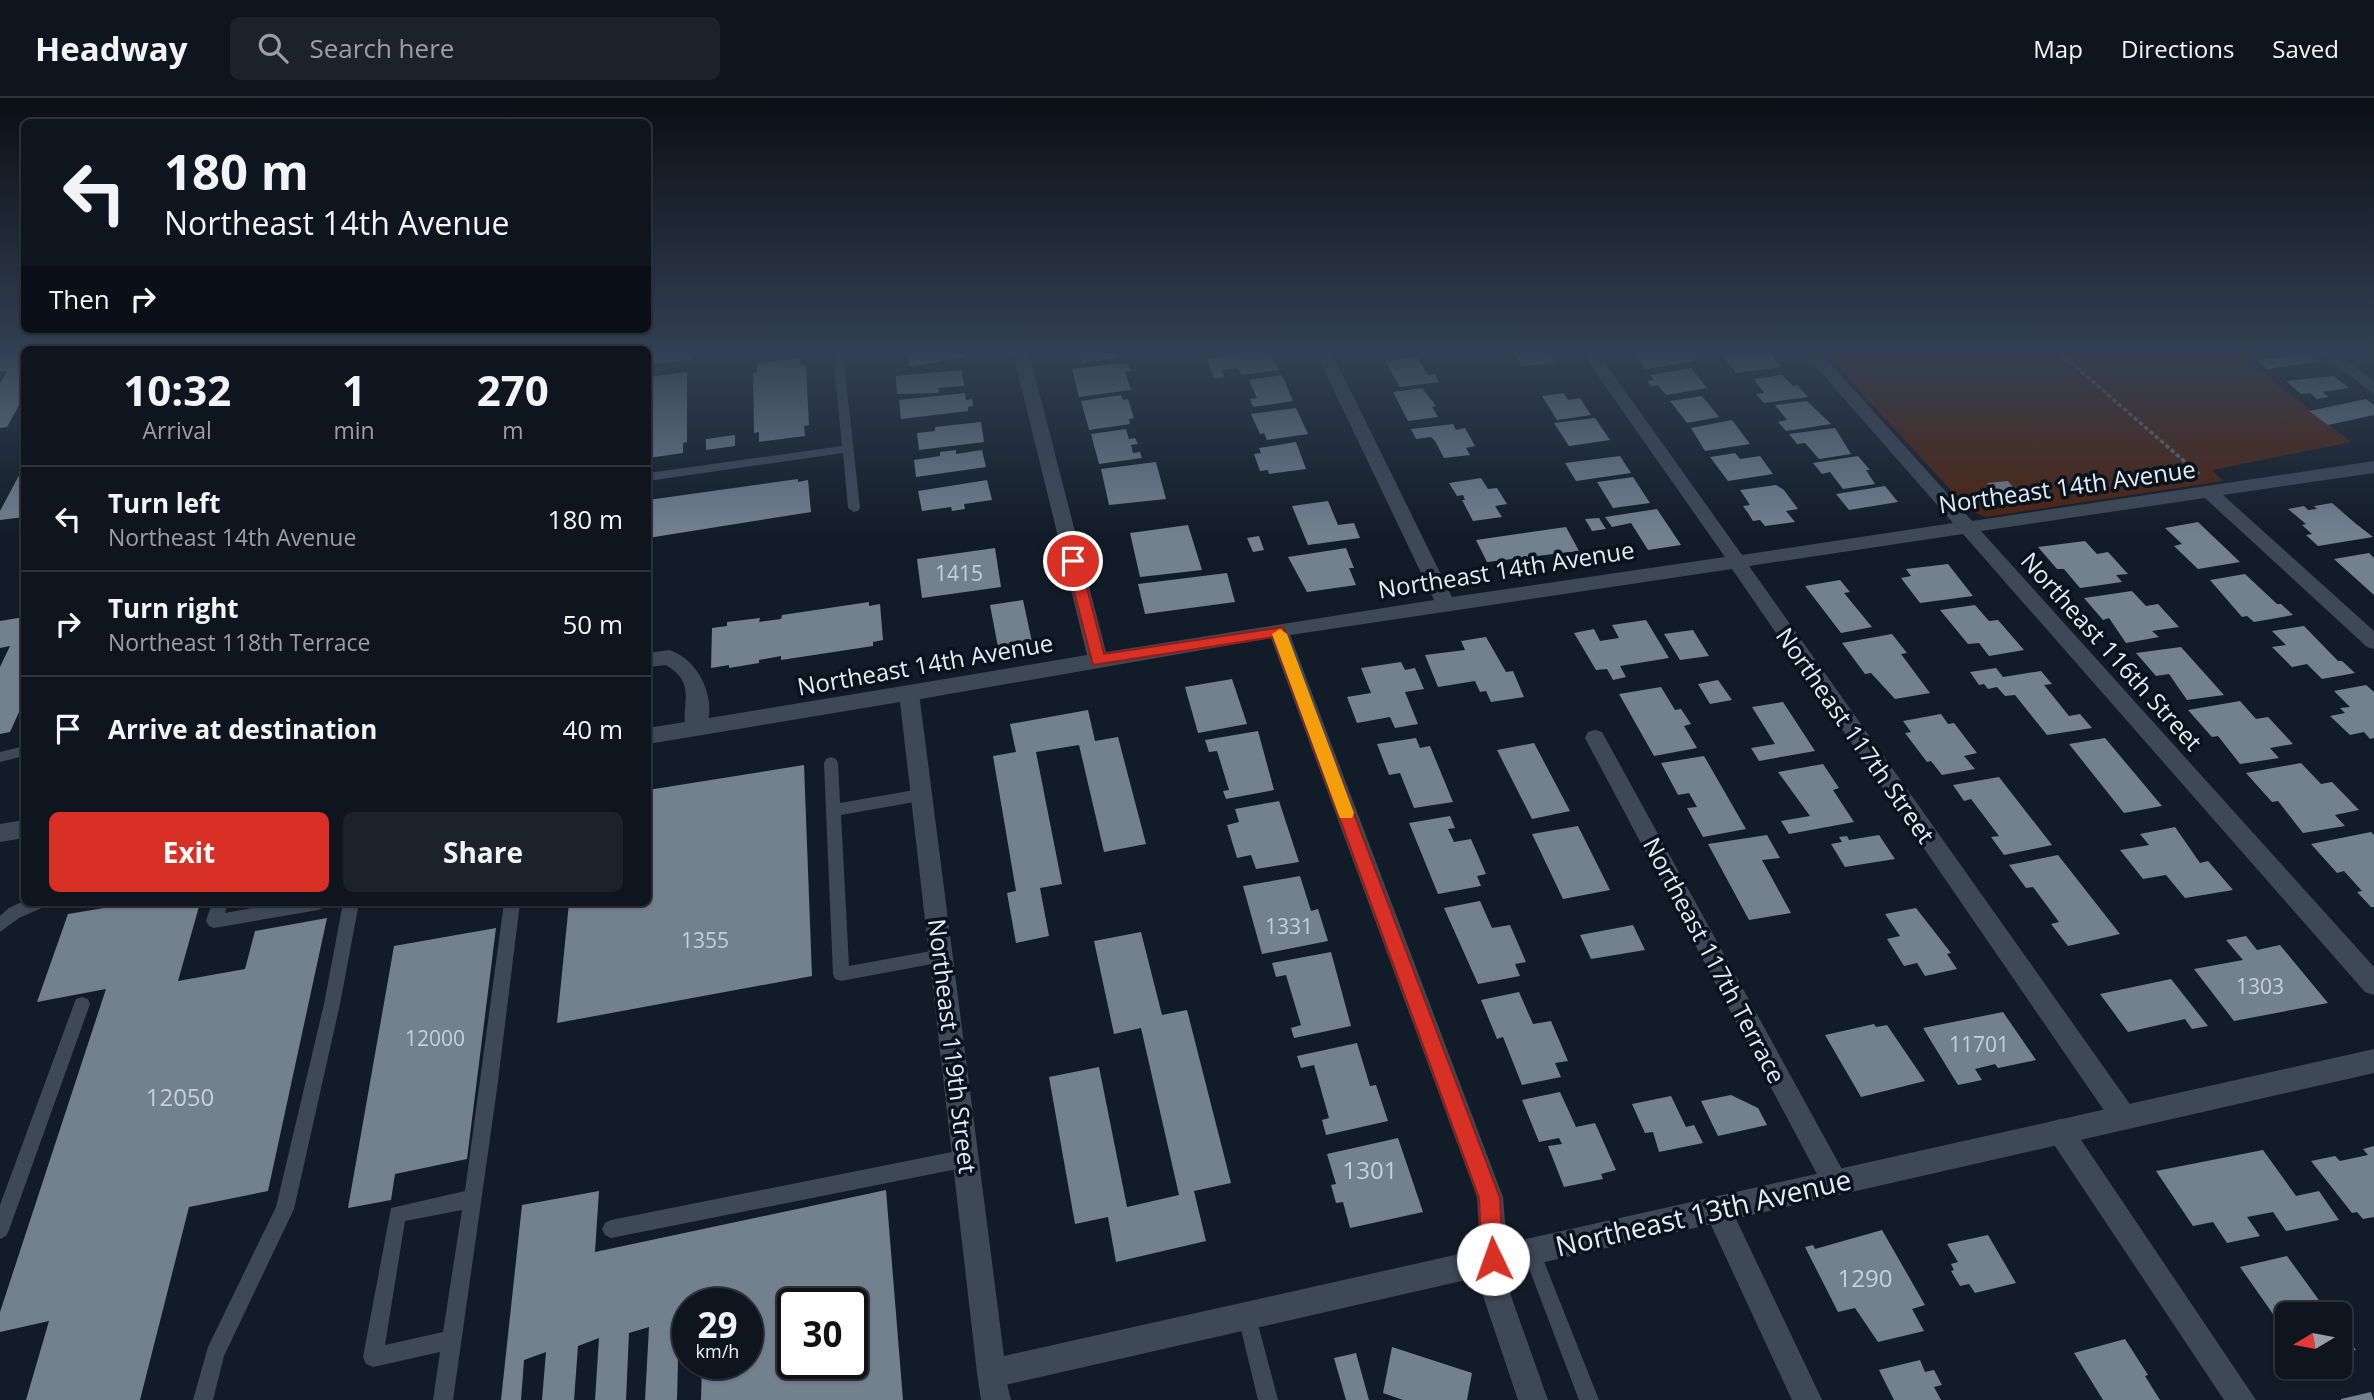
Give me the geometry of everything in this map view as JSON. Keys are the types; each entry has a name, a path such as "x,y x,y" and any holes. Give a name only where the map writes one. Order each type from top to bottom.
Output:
{"street":[{"path":"1036,414 1098,661"},
{"path":"1353,414 1446,605"},
{"name":"Northeast 117th Street","path":"1633,414 2123,1116"},
{"name":"Northeast 116th Street","path":"1866,414 2374,984"},
{"name":"Northeast 14th Avenue","path":"651,736 1278,631 1966,527 2211,494 2374,467"},
{"path":"2211,494 2374,642"},
{"path":"1278,631 1490,1198 1497,1296 1533,1400"},
{"path":"651,660 669,657 692,674 696,688 696,729"},
{"name":"Northeast 119th Street","path":"909,693 994,1386"},
{"name":"Northeast 117th Terrace","path":"1595,738 1835,1182"},
{"path":"0,833 21,830"},
{"name":"Northeast 13th Avenue","path":"994,1386 1247,1317 1531,1250 2374,1061"},
{"path":"2060,1131 2241,1400"},
{"path":"1717,1210 1807,1400"}],"lane":[{"path":"844,414 854,508"},
{"path":"651,477 847,449"},
{"path":"0,757 21,752"},
{"path":"831,763 841,974 942,956"},
{"path":"833,810 920,795"},
{"path":"0,925 14,913 30,906"},
{"path":"218,906 214,921 301,906"},
{"path":"203,1400 215,1354 285,1209 332,1004 350,906"},
{"path":"443,1400 471,1199 498,1034 512,906"},
{"path":"0,1230 82,1004"},
{"path":"611,1228 967,1158"},
{"path":"451,1340 373,1357 397,1214 471,1199"},
{"path":"1531,1250 1589,1400"},
{"path":"1247,1317 1268,1400"}],"path":[{"path":"2130,414 2202,477 2189,479"}],"shaded area":[{"path":"1881,414 2315,414 2351,442 2212,470 2223,481 1986,517 1969,510"}],"building":[{"path":"0,414 14,414 7,427 0,428"},
{"path":"651,414 687,414 687,442 683,443 683,453 651,458"},
{"path":"754,414 808,414 809,425 804,426 805,436 759,442 759,432 754,433"},
{"path":"900,414 945,414 901,419"},
{"path":"1085,414 1133,414 1134,418 1129,419 1130,424 1089,430"},
{"path":"1251,414 1299,414 1308,434 1267,440 1264,433 1260,434"},
{"path":"1404,414 1436,414 1438,417 1408,421"},
{"path":"1553,414 1591,415 1557,420"},
{"path":"1680,414 1716,414 1719,417 1687,423"},
{"path":"1782,414 1820,414 1831,424 1786,431 1778,422 1787,420"},
{"path":"2313,414 2374,414 2374,415 2328,425"},
{"path":"1595,418 1610,440 1569,446 1554,423"},
{"path":"1732,420 1750,444 1705,451 1691,428"},
{"path":"981,422 984,442 919,450 917,433 935,431 935,427"},
{"path":"1453,424 1456,430 1465,428 1475,446 1466,448 1470,455 1444,458 1431,437 1416,439 1411,429"},
{"path":"1835,428 1851,454 1819,459 1805,443 1797,444 1789,434"},
{"path":"1126,429 1129,439 1135,438 1138,444 1131,445 1133,453 1140,452 1142,458 1099,464 1091,434"},
{"path":"735,435 735,446 706,450 706,439"},
{"path":"1296,442 1306,469 1269,474 1268,470 1260,471 1254,454 1261,453 1259,448"},
{"path":"956,450 956,454 982,450 986,467 916,477 914,460 940,456 940,452"},
{"path":"1735,453 1740,459 1760,456 1773,474 1728,481 1710,457"},
{"path":"1620,456 1631,473 1576,481 1565,463"},
{"path":"1858,456 1870,470 1866,470 1875,484 1843,489 1830,472 1822,474 1813,463"},
{"path":"1156,462 1166,499 1109,505 1101,469"},
{"path":"21,472 21,517 0,520 0,511"},
{"path":"1633,477 1650,503 1613,508 1597,482"},
{"path":"1481,478 1488,489 1497,488 1507,504 1495,506 1502,517 1473,521 1462,500 1465,500 1463,495 1457,496 1449,483"},
{"path":"798,479 798,482 808,480 811,512 651,538 651,500"},
{"path":"987,480 992,500 964,504 965,509 952,511 951,507 922,511 918,491"},
{"path":"2008,481 2015,490 1994,492 1987,483"},
{"path":"1776,485 1784,490 1798,509 1786,511 1795,522 1765,526 1760,520 1753,521 1743,506 1750,505 1740,490"},
{"path":"1885,486 1898,502 1849,510 1836,494"},
{"path":"1328,501 1338,525 1354,523 1360,538 1308,545 1292,506"},
{"path":"2332,503 2373,537 2318,546 2306,535 2312,534 2302,525 2306,524 2288,509 2304,506 2308,510 2317,509 2314,506"},
{"path":"1657,509 1681,545 1648,550 1631,523 1612,527 1605,517"},
{"path":"1599,518 1606,529 1592,531 1585,519"},
{"path":"2198,522 2240,562 2198,569 2174,546 2182,544 2165,528"},
{"path":"1188,525 1202,570 1140,577 1130,533"},
{"path":"1566,527 1579,551 1487,562 1476,540"},
{"path":"1259,536 1264,550 1253,552 1247,538"},
{"path":"2085,541 2097,554 2108,552 2128,574 2116,575 2122,582 2080,588 2064,569 2057,569 2038,547"},
{"path":"995,548 1001,587 922,598 917,559"},
{"path":"1346,548 1354,568 1349,568 1356,585 1307,592 1288,557"},
{"path":"2369,553 2374,558 2374,595 2334,559"},
{"path":"1948,564 1973,596 1920,603 1901,578 1911,576 1906,569"},
{"path":"1227,573 1235,602 1145,614 1138,584"},
{"path":"2245,574 2293,615 2254,622 2247,616 2242,617 2210,580"},
{"path":"1840,580 1850,592 1844,593 1872,627 1841,633 1805,586"},
{"path":"2132,591 2146,606 2158,604 2179,627 2152,631 2159,637 2126,643 2109,618 2103,620 2084,598"},
{"path":"1023,600 1032,642 998,647 990,605"},
{"path":"869,602 869,606 880,604 883,640 873,642 873,646 781,660 781,656 759,660 759,663 711,668 712,628 727,626 727,622 760,618 759,622 781,619 782,615"},
{"path":"1975,605 1989,621 1998,620 2024,650 1989,656 1979,643 1968,644 1940,610"},
{"path":"21,618 21,708 10,732 0,734 0,667 10,646 0,648 0,621"},
{"path":"1646,620 1669,658 1620,666 1626,677 1613,680 1607,669 1596,670 1574,633 1594,629 1600,641 1619,638 1612,625"},
{"path":"2304,626 2338,661 2342,661 2355,673 2322,679 2307,664 2292,667 2272,647 2286,645 2272,631"},
{"path":"1693,630 1709,656 1680,660 1664,634"},
{"path":"1892,634 1907,653 1901,654 1930,693 1895,699 1871,673 1865,674 1842,643"},
{"path":"1486,637 1506,672 1513,671 1524,697 1491,702 1486,691 1480,692 1475,681 1438,687 1425,655 1465,650 1461,641"},
{"path":"2181,647 2224,695 2187,700 2169,674 2156,676 2136,653"},
{"path":"1401,662 1405,670 1415,668 1424,689 1405,692 1418,724 1395,728 1390,717 1357,723 1347,697 1371,693 1361,668"},
{"path":"1996,668 2003,677 2041,671 2052,684 2044,685 2069,716 2080,714 2092,728 2047,735 2015,695 2005,696 1997,687 1988,689 1984,684 1979,685 1970,672"},
{"path":"1232,679 1247,724 1198,733 1185,687"},
{"path":"1718,680 1732,700 1710,704 1698,684"},
{"path":"2366,685 2374,692 2374,738 2370,739 2364,732 2350,735 2330,716 2345,713 2340,708 2350,707 2334,691"},
{"path":"1661,687 1675,710 1681,709 1691,724 1684,726 1697,748 1654,756 1619,694"},
{"path":"2240,701 2256,719 2268,717 2293,744 2270,748 2279,758 2240,764 2218,736 2212,737 2188,710"},
{"path":"1783,702 1815,751 1759,761 1751,748 1775,744 1752,707"},
{"path":"1088,710 1095,741 1118,737 1146,844 1104,852 1079,745 1036,752 1062,884 1040,888 1049,936 1016,943 1007,893 1016,891 993,756 1016,752 1010,724"},
{"path":"1941,714 1948,724 1954,723 1977,753 1964,756 1975,769 1942,775 1931,761 1927,762 1905,733 1911,732 1903,721"},
{"path":"1258,731 1274,790 1226,799 1223,791 1229,790 1217,751 1209,752 1205,740"},
{"path":"1416,738 1420,748 1430,746 1453,802 1414,808 1400,773 1389,775 1377,744"},
{"path":"2105,738 2162,806 2124,813 2069,744"},
{"path":"1534,743 1570,811 1532,819 1497,750"},
{"path":"1704,756 1746,829 1703,837 1687,808 1697,807 1689,793 1678,795 1661,763"},
{"path":"2301,763 2321,784 2332,782 2359,810 2335,815 2345,826 2303,833 2278,801 2272,802 2246,773"},
{"path":"1823,764 1839,788 1833,790 1854,822 1789,834 1781,821 1810,816 1778,772"},
{"path":"804,765 812,976 557,1023 569,906 651,906 651,790"},
{"path":"1999,777 2052,845 2004,855 1991,837 1999,836 1971,799 1964,801 1953,785"},
{"path":"1279,801 1299,862 1256,869 1251,855 1237,858 1227,825 1239,822 1235,809"},
{"path":"1450,816 1455,828 1448,829 1454,842 1471,839 1486,874 1477,876 1481,886 1438,894 1409,823"},
{"path":"1578,826 1610,890 1563,899 1532,834"},
{"path":"2175,827 2200,863 2208,861 2233,890 2185,898 2166,875 2143,879 2120,850 2149,845 2140,834"},
{"path":"2371,832 2374,835 2374,907 2357,892 2362,891 2344,871 2337,873 2311,844"},
{"path":"1767,835 1780,858 1762,860 1791,913 1749,920 1708,844"},
{"path":"1879,835 1895,859 1845,867 1831,844 1842,842 1839,837 1847,836 1849,840"},
{"path":"2058,855 2120,934 2068,946 2051,924 2059,922 2033,887 2026,888 2009,865"},
{"path":"1300,876 1311,911 1318,909 1328,941 1262,954 1243,886"},
{"path":"1480,901 1492,928 1510,925 1526,962 1515,964 1520,976 1478,984 1444,908"},
{"path":"116,906 199,906 178,981 245,969 255,931 327,918 268,1191 189,1207 140,1400 26,1400 49,1321 0,1332 0,1312 106,989 37,1002 68,914"},
{"path":"1916,908 1951,953 1947,954 1957,969 1925,976 1917,963 1904,966 1887,939 1900,936 1885,914"},
{"path":"1633,925 1645,950 1591,959 1580,935"},
{"path":"496,928 467,1159 395,1174 391,1200 348,1208 394,946"},
{"path":"1141,932 1162,1015 1187,1010 1231,1183 1194,1191 1206,1241 1116,1262 1108,1217 1075,1224 1049,1077 1099,1067 1127,1207 1179,1195 1141,1028 1114,1034 1094,941"},
{"path":"2246,936 2257,950 2280,945 2328,1003 2234,1021 2194,969 2243,960 2226,940"},
{"path":"1331,952 1351,1026 1294,1038 1291,1028 1301,1025 1286,975 1276,977 1272,963"},
{"path":"2171,979 2208,1026 2192,1029 2185,1019 2128,1032 2100,994"},
{"path":"1519,992 1533,1024 1551,1021 1568,1061 1555,1063 1561,1077 1522,1085 1503,1037 1497,1039 1481,1000"},
{"path":"2003,1012 2036,1060 1998,1068 1995,1064 1975,1069 1982,1080 1958,1085 1923,1028"},
{"path":"1874,1024 1876,1027 1887,1025 1925,1081 1861,1097 1825,1035"},
{"path":"1357,1043 1370,1086 1376,1085 1388,1121 1326,1135 1322,1120 1329,1118 1314,1065 1301,1068 1297,1056"},
{"path":"1560,1092 1576,1127 1595,1123 1616,1170 1601,1174 1603,1179 1564,1187 1548,1146 1562,1144 1559,1138 1539,1142 1522,1100"},
{"path":"1731,1095 1758,1108 1767,1125 1718,1136 1701,1101"},
{"path":"1671,1096 1686,1127 1694,1125 1703,1143 1659,1152 1653,1132 1645,1133 1632,1104"},
{"path":"1398,1138 1423,1212 1350,1228 1343,1202 1336,1203 1331,1185 1336,1184 1327,1154"},
{"path":"2374,1146 2374,1217 2363,1219 2357,1212 2352,1213 2311,1161 2335,1156 2340,1161 2368,1155 2363,1149"},
{"path":"2263,1150 2296,1196 2319,1191 2339,1220 2286,1231 2273,1212 2247,1217 2260,1236 2227,1243 2213,1222 2193,1226 2156,1171"},
{"path":"886,1190 903,1400 701,1400 702,1379 763,1379 763,1288 672,1288 672,1379 678,1379 677,1400 645,1400 649,1327 629,1333 626,1400 595,1400 599,1338 578,1346 574,1400 542,1400 546,1352 524,1360 521,1400 501,1400 522,1205 599,1191 595,1252"},
{"path":"1882,1230 1925,1305 1912,1309 1924,1331 1878,1342 1855,1308 1838,1312 1805,1247 1813,1245 1815,1249"},
{"path":"1988,1235 2016,1283 1975,1293 1969,1284 1960,1286 1951,1271 1954,1270 1951,1264 1958,1262 1947,1244"},
{"path":"2287,1256 2320,1302 2275,1302 2275,1317 2240,1267"},
{"path":"2125,1339 2160,1400 2103,1400 2074,1353"},
{"path":"1392,1347 1472,1373 1467,1400 1403,1400 1383,1393"},
{"path":"1356,1353 1369,1400 1346,1400 1334,1358"},
{"path":"1920,1360 1925,1372 1934,1370 1942,1385 1934,1387 1941,1400 1894,1400 1879,1370"},
{"path":"2371,1392 2374,1400 2341,1400 2341,1399"}],"slow traffic":[{"path":"1280,634 1346,813"}],"route":[{"path":"1073,561 1098,661 1278,631 1490,1198 1493,1259"}]}
